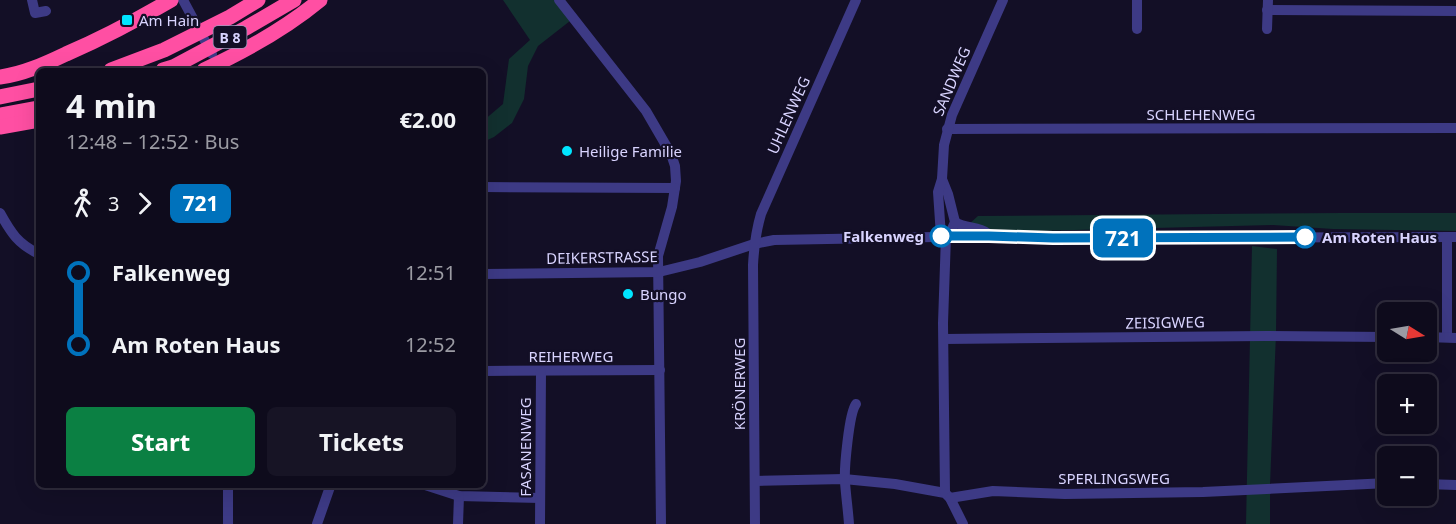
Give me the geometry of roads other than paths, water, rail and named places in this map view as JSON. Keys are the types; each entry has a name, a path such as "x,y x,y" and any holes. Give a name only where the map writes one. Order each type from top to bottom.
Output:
{"highway":[{"path":"0,77 44,64 84,46 130,24 171,0"},
{"name":"B 8","path":"116,68 164,50 258,0"},
{"name":"B 8","path":"170,68 294,0"},
{"path":"208,68 252,46 290,23 320,0"},
{"path":"0,97 36,90"},
{"path":"0,115 36,109"},
{"path":"0,127 36,121"}],"street":[{"path":"32,0 35,13 46,11"},
{"path":"183,0 219,68"},
{"path":"559,0 646,111 673,159 676,174 672,207 658,256 661,524"},
{"name":"UHLENWEG","path":"754,244 761,214 856,0"},
{"name":"SANDWEG","path":"945,236 938,192 942,179 942,160 947,129 1004,0"},
{"path":"1137,0 1137,29"},
{"path":"1267,29 1268,5 1353,5 1456,11"},
{"name":"SCHLEHENWEG","path":"947,129 1456,128"},
{"name":"SANDWEG","path":"942,179 955,222"},
{"path":"486,187 675,188"},
{"path":"0,213 4,231 36,252"},
{"path":"963,524 948,495 944,339 945,236 955,222 962,226 982,230 989,236"},
{"path":"754,244 774,240 945,236 1452,237 1452,337"},
{"name":"DEIKERSTRASSE","path":"486,274 659,272 700,262 754,244"},
{"name":"KRÖNERWEG","path":"754,244 755,524"},
{"name":"ZEISIGWEG","path":"944,339 1377,336"},
{"name":"REIHERWEG","path":"486,371 660,370"},
{"name":"FASANENWEG","path":"540,524 541,371"},
{"path":"849,524 844,479 850,419 852,409 856,404"},
{"name":"SPERLINGSWEG","path":"755,482 844,479 895,484 948,495 993,491 1065,494 1251,491 1377,483"},
{"path":"1437,484 1456,485"},
{"path":"228,488 228,524"},
{"path":"317,524 330,488"},
{"path":"434,488 459,496 540,498"},
{"path":"458,524 459,496"}],"place":[{"name":"Am Hain","path":"127,20"},
{"name":"Heilige Familie","path":"567,151"},
{"name":"Falkenweg","path":"941,236"},
{"name":"Am Roten Haus","path":"1305,237"},
{"name":"Bungo","path":"628,294"}]}
